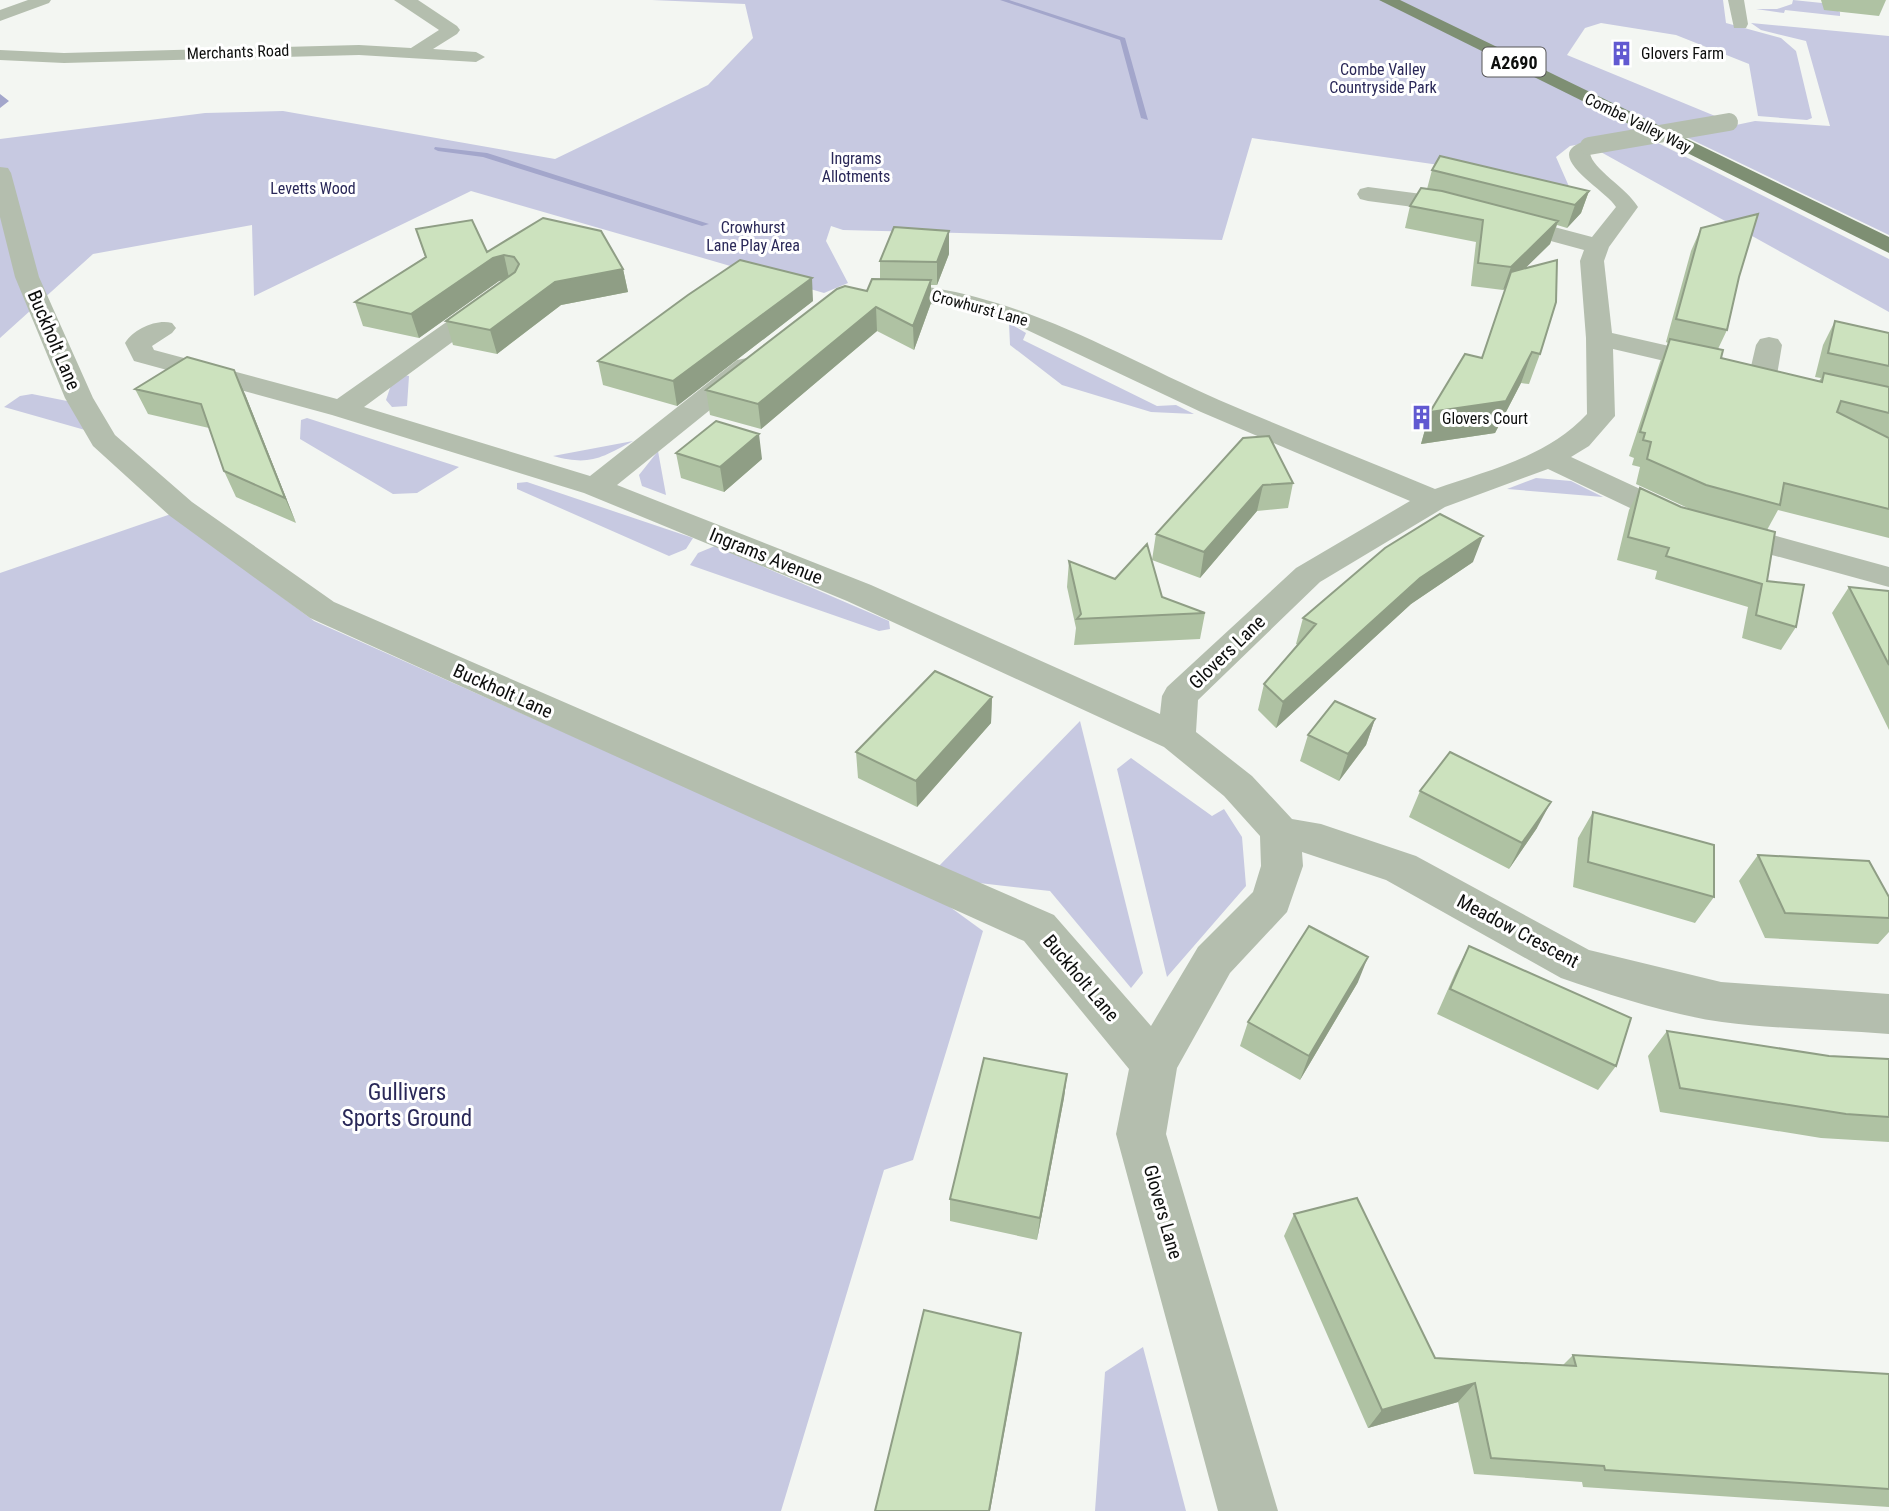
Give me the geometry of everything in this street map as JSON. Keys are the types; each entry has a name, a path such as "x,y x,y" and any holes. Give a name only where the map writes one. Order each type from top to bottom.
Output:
{"main road":[{"name":"Combe Valley Way","path":"1387,0 1889,246"}],"street":[{"path":"0,16 43,0"},
{"path":"402,0 410,1 451,30 418,51"},
{"path":"1736,0 1740,24"},
{"name":"Merchants Road","path":"0,55 64,58 256,58 418,51 476,57"},
{"path":"1368,194 1437,203 1597,246 1627,208 1623,197 1586,168 1578,155 1579,150 1729,122"},
{"name":"Buckholt Lane","path":"0,173 27,277 79,398 103,440 181,509 321,610 1040,928 1154,1064"},
{"path":"1389,219 1400,199"},
{"name":"Glovers Lane","path":"1177,737 1180,696 1308,575 1434,500 1549,458 1579,440 1601,416 1599,338 1592,261 1597,246"},
{"path":"342,409 510,288"},
{"name":"Crowhurst Lane","path":"850,297 860,293 887,292 935,294 1028,320 1181,393 1434,500"},
{"name":"Ingrams Avenue","path":"163,328 138,342 143,355 342,409 595,487 859,593 1177,737"},
{"path":"1599,338 1776,378 1769,345"},
{"path":"595,487 770,348"},
{"path":"1549,458 1681,520 1889,577"},
{"path":"1177,737 1238,786 1280,832"},
{"name":"Glovers Lane","path":"1248,1511 1141,1133 1154,1064 1214,960 1272,900 1282,866 1280,832"},
{"name":"Meadow Crescent","path":"1280,832 1321,840 1401,868 1577,965 1620,978 1721,1002 1889,1014"}],"green space":[{"path":"652,0 1723,0 1726,23 1781,38 1796,51 1812,118 1807,120 1758,116 1749,64 1676,35 1601,23 1585,28 1567,55 1720,118 1570,146 1556,157 1571,191 1446,166 1252,138 1222,240 843,230 831,226 826,241 848,283 824,293 471,191 254,296 252,225 93,254 0,338 0,139 205,113 283,111 555,159 708,85 753,38 745,4"},
{"path":"1793,0 1822,3 1840,12 1840,16 1756,9 1777,9 1792,4"},
{"path":"1751,23 1889,36 1889,235 1684,136 1755,121 1830,126 1806,41 1761,30"},
{"path":"1654,141 1889,259 1889,312 1599,151"},
{"path":"1009,323 1026,333 1023,340 1157,406 1176,405 1194,414 1151,412 1062,385 1010,345"},
{"path":"404,375 409,376 407,406 392,407 386,400 391,385"},
{"path":"32,394 72,402 85,430 4,407 20,396"},
{"path":"307,418 459,467 417,493 393,494 300,439 301,420"},
{"path":"633,441 595,459 577,460 553,456"},
{"path":"658,451 666,495 642,486 639,475"},
{"path":"1536,478 1571,481 1603,497 1507,489"},
{"path":"527,482 693,538 686,549 669,556 517,489 517,483"},
{"name":"Gullivers Sports Ground","path":"171,514 314,621 939,899 983,931 913,1160 884,1170 781,1511 0,1511 0,573"},
{"path":"715,546 889,621 890,629 879,631 690,565 698,553"},
{"path":"1080,721 1143,973 1131,988 1050,891 979,883 939,866"},
{"path":"1131,758 1212,816 1224,809 1242,837 1246,886 1167,977 1117,769"},
{"path":"1143,1347 1186,1511 1095,1511 1105,1372"}],"building":[{"path":"1440,156 1589,191 1575,205 1432,170"},
{"path":"1421,188 1558,221 1511,267 1478,263 1483,220 1410,206"},
{"path":"1758,214 1727,330 1676,319 1701,228"},
{"path":"543,218 601,231 623,269 555,282 490,330 446,321 515,272 519,264 514,257 504,255 493,258 411,314 355,302 426,257 416,229 472,220 487,252"},
{"path":"894,227 949,231 937,262 880,261"},
{"path":"740,260 812,278 673,381 598,361 688,295"},
{"path":"1557,260 1556,302 1540,354 1532,352 1506,401 1430,412 1465,354 1482,358 1511,272"},
{"path":"872,279 931,280 913,326 876,307 758,404 706,390 837,289 845,286 867,291"},
{"path":"1835,321 1889,333 1889,366 1828,353"},
{"path":"1670,339 1723,350 1721,358 1822,382 1824,373 1889,387 1889,413 1841,401 1837,412 1889,438 1889,509 1784,483 1780,505 1706,485 1647,459 1651,442 1643,440 1645,433 1640,432"},
{"path":"187,357 234,370 285,498 224,471 201,404 135,389"},
{"path":"716,421 759,434 720,467 676,453"},
{"path":"1269,436 1293,483 1263,485 1204,552 1156,534 1243,438"},
{"path":"1640,488 1681,507 1775,532 1767,581 1804,585 1796,627 1756,615 1762,584 1666,556 1669,548 1628,537"},
{"path":"1440,514 1483,536 1420,578 1283,702 1264,684 1316,624 1303,618 1385,548"},
{"path":"1147,544 1162,597 1205,613 1077,619 1081,614 1069,561 1115,579"},
{"path":"1849,587 1889,591 1889,665"},
{"path":"935,671 992,697 916,781 856,752"},
{"path":"1335,701 1375,719 1348,754 1308,735"},
{"path":"1450,752 1551,802 1522,843 1420,791"},
{"path":"1593,812 1714,845 1714,897 1588,862"},
{"path":"1758,855 1869,861 1889,897 1889,918 1785,913"},
{"path":"1309,926 1368,957 1309,1056 1248,1022"},
{"path":"1469,946 1631,1018 1616,1066 1450,989"},
{"path":"1667,1031 1829,1056 1889,1059 1889,1117 1846,1114 1680,1088"},
{"path":"984,1058 1067,1074 1040,1218 950,1199"},
{"path":"1357,1198 1435,1358 1576,1366 1573,1355 1889,1374 1889,1489 1605,1470 1604,1466 1491,1458 1475,1383 1382,1410 1294,1214"},
{"path":"924,1310 1021,1333 989,1511 875,1511"}],"waterway":[{"path":"1003,0 1123,39 1145,118"},
{"path":"0,96 6,101 0,106"},
{"path":"438,149 484,155 705,224"}],"place":[{"name":"Glovers Farm","path":"1621,53"},
{"name":"Glovers Court","path":"1422,418"}],"park label":[{"name":"Combe Valley Countryside Park","path":"1383,78"},
{"name":"Ingrams Allotments","path":"856,167"},
{"name":"Levetts Wood","path":"313,188"},
{"name":"Crowhurst Lane Play Area","path":"753,236"}]}
